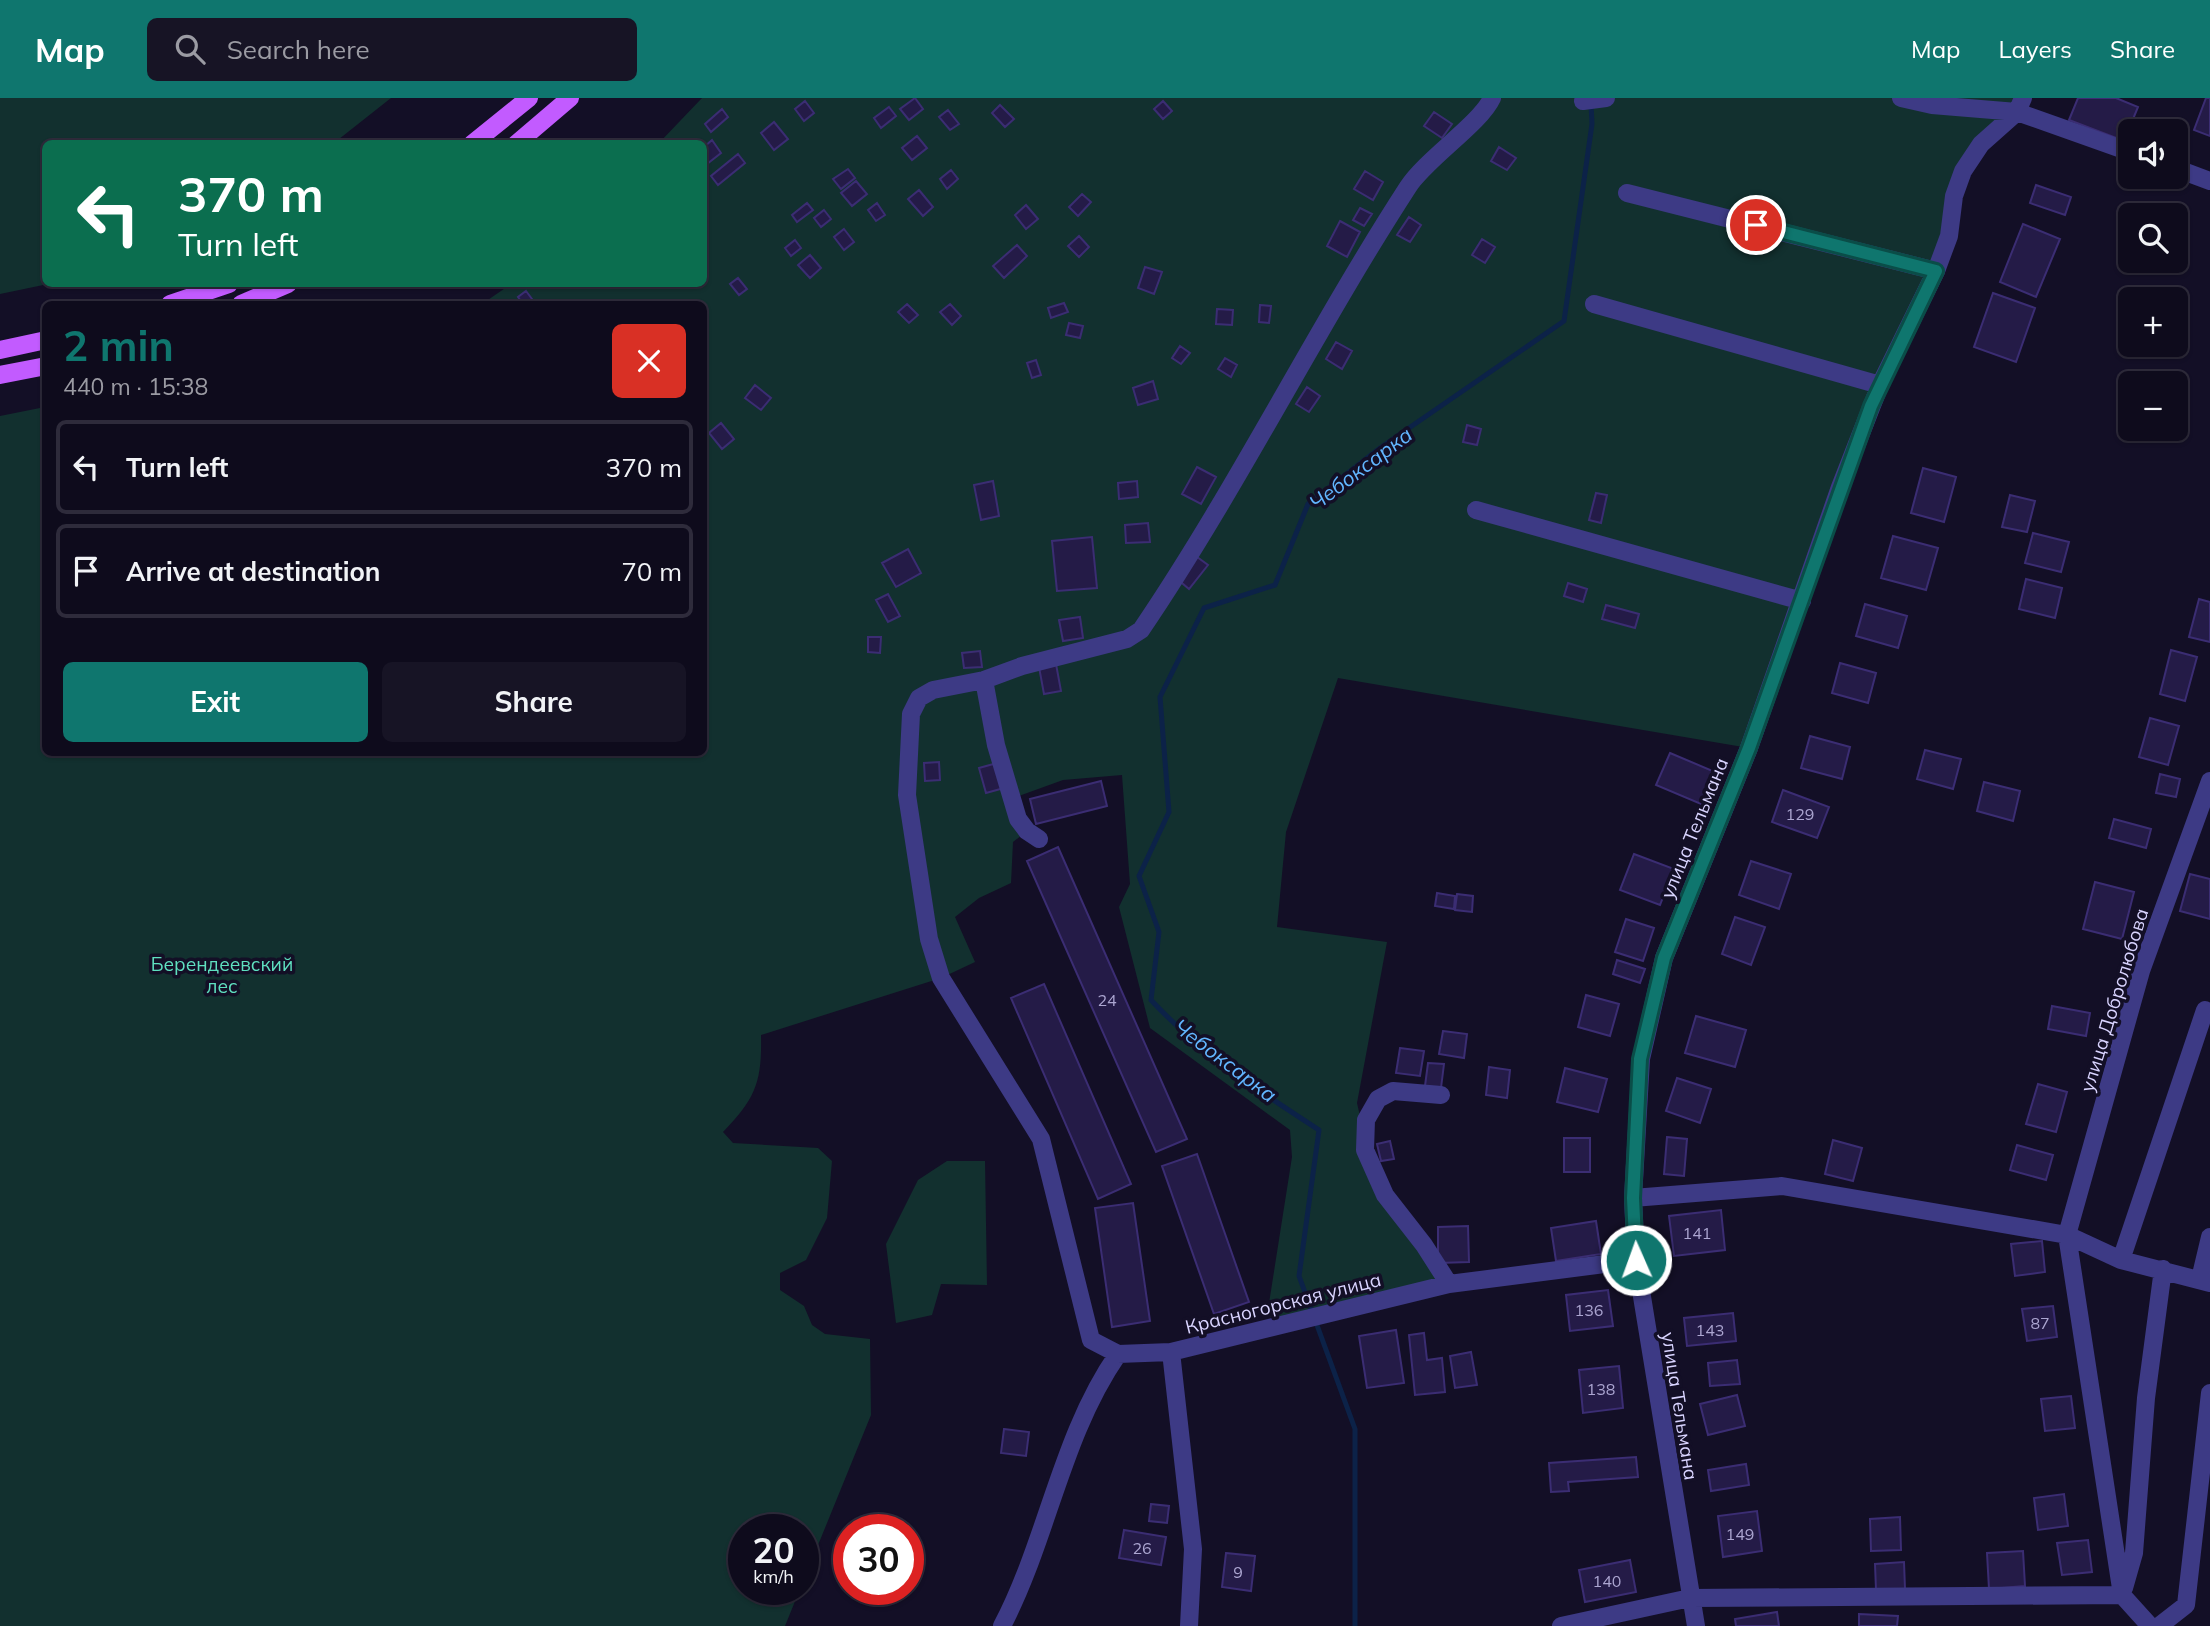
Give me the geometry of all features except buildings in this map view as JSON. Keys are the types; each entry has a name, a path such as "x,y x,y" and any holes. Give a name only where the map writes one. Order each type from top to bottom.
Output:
{"main road":[{"path":"477,140 530,98"},
{"path":"521,140 570,98"},
{"path":"179,301 220,287"},
{"path":"249,301 281,287"},
{"path":"0,350 42,341"},
{"path":"0,375 42,367"}],"street":[{"path":"1171,1352 1118,1354 1091,1340 1041,1139 941,978 929,939 907,795 911,714 919,698 933,690 984,680 1022,666 1127,639 1141,630 1231,490 1259,436 1410,184 1492,98"},
{"path":"1901,98 1932,105 2020,105 2118,147"},
{"name":"улица Тельмана","path":"1696,1626 1636,1260 1633,1198 1640,1059 1664,958 1749,748 1838,493 1880,385 1936,271 1949,236 1954,196 1963,171 1981,144 2020,105"},
{"path":"2188,173 2210,181"},
{"path":"1628,193 1936,271"},
{"path":"1594,304 1880,385"},
{"path":"1476,510 1802,601"},
{"path":"984,680 996,745 1018,819 1027,831 1039,839"},
{"name":"улица Добролюбова","path":"2067,1235 2141,971 2210,781"},
{"path":"2121,1260 2205,1010"},
{"path":"1441,1095 1393,1091 1378,1099 1366,1120 1365,1150 1385,1195 1424,1245 1448,1284"},
{"path":"1633,1198 1782,1186 2067,1235 2121,1260 2205,1281 2210,1237"},
{"path":"2067,1235 2122,1595 2150,1626"},
{"name":"Красногорская улица","path":"1189,1626 1193,1549 1171,1352 1448,1284 1636,1260"},
{"path":"2122,1595 2134,1553 2146,1398 2163,1269"},
{"path":"1002,1626 1020,1591 1066,1455 1103,1376 1118,1354"},
{"path":"2159,1626 2186,1605 2210,1393"},
{"path":"1561,1626 1690,1598 2122,1595"}],"green space":[{"path":"0,98 391,98 338,140 42,140 42,285 0,294"},
{"name":"Берендеевский лес","path":"702,98 2023,98 1981,144 1949,236 1880,385 1749,748 1338,678 1286,832 1277,927 1387,942 1357,1103 1378,1195 1449,1284 1286,1323 1267,1316 1292,1157 1290,1130 1150,1028 1119,907 1130,884 1122,775 1063,780 1016,797 1027,831 1013,842 1011,883 979,898 955,917 975,962 941,978 761,1035 760,1065 755,1088 743,1109 723,1132 733,1143 818,1148 832,1161 827,1218 806,1260 780,1273 780,1290 804,1306 812,1325 825,1334 870,1339 871,1415 819,1543 819,1514 728,1514 728,1605 794,1605 785,1626 0,1626 0,416 42,408 42,756 707,756 707,301 486,301 507,287 707,287 707,140 662,140"},
{"path":"947,1161 985,1161 987,1285 941,1284 932,1315 896,1323 886,1244 918,1180"}],"waterway":[{"name":"Чебоксарка","path":"1355,1626 1355,1429 1299,1276 1319,1130 1252,1086 1210,1054 1151,1000 1159,932 1139,876 1169,812 1160,697 1204,608 1275,585 1308,504 1380,448 1564,321 1592,124 1591,103"}],"route":[{"path":"1636,1260 1633,1198 1640,1059 1664,958 1749,748 1871,406 1936,271 1756,225"}]}
